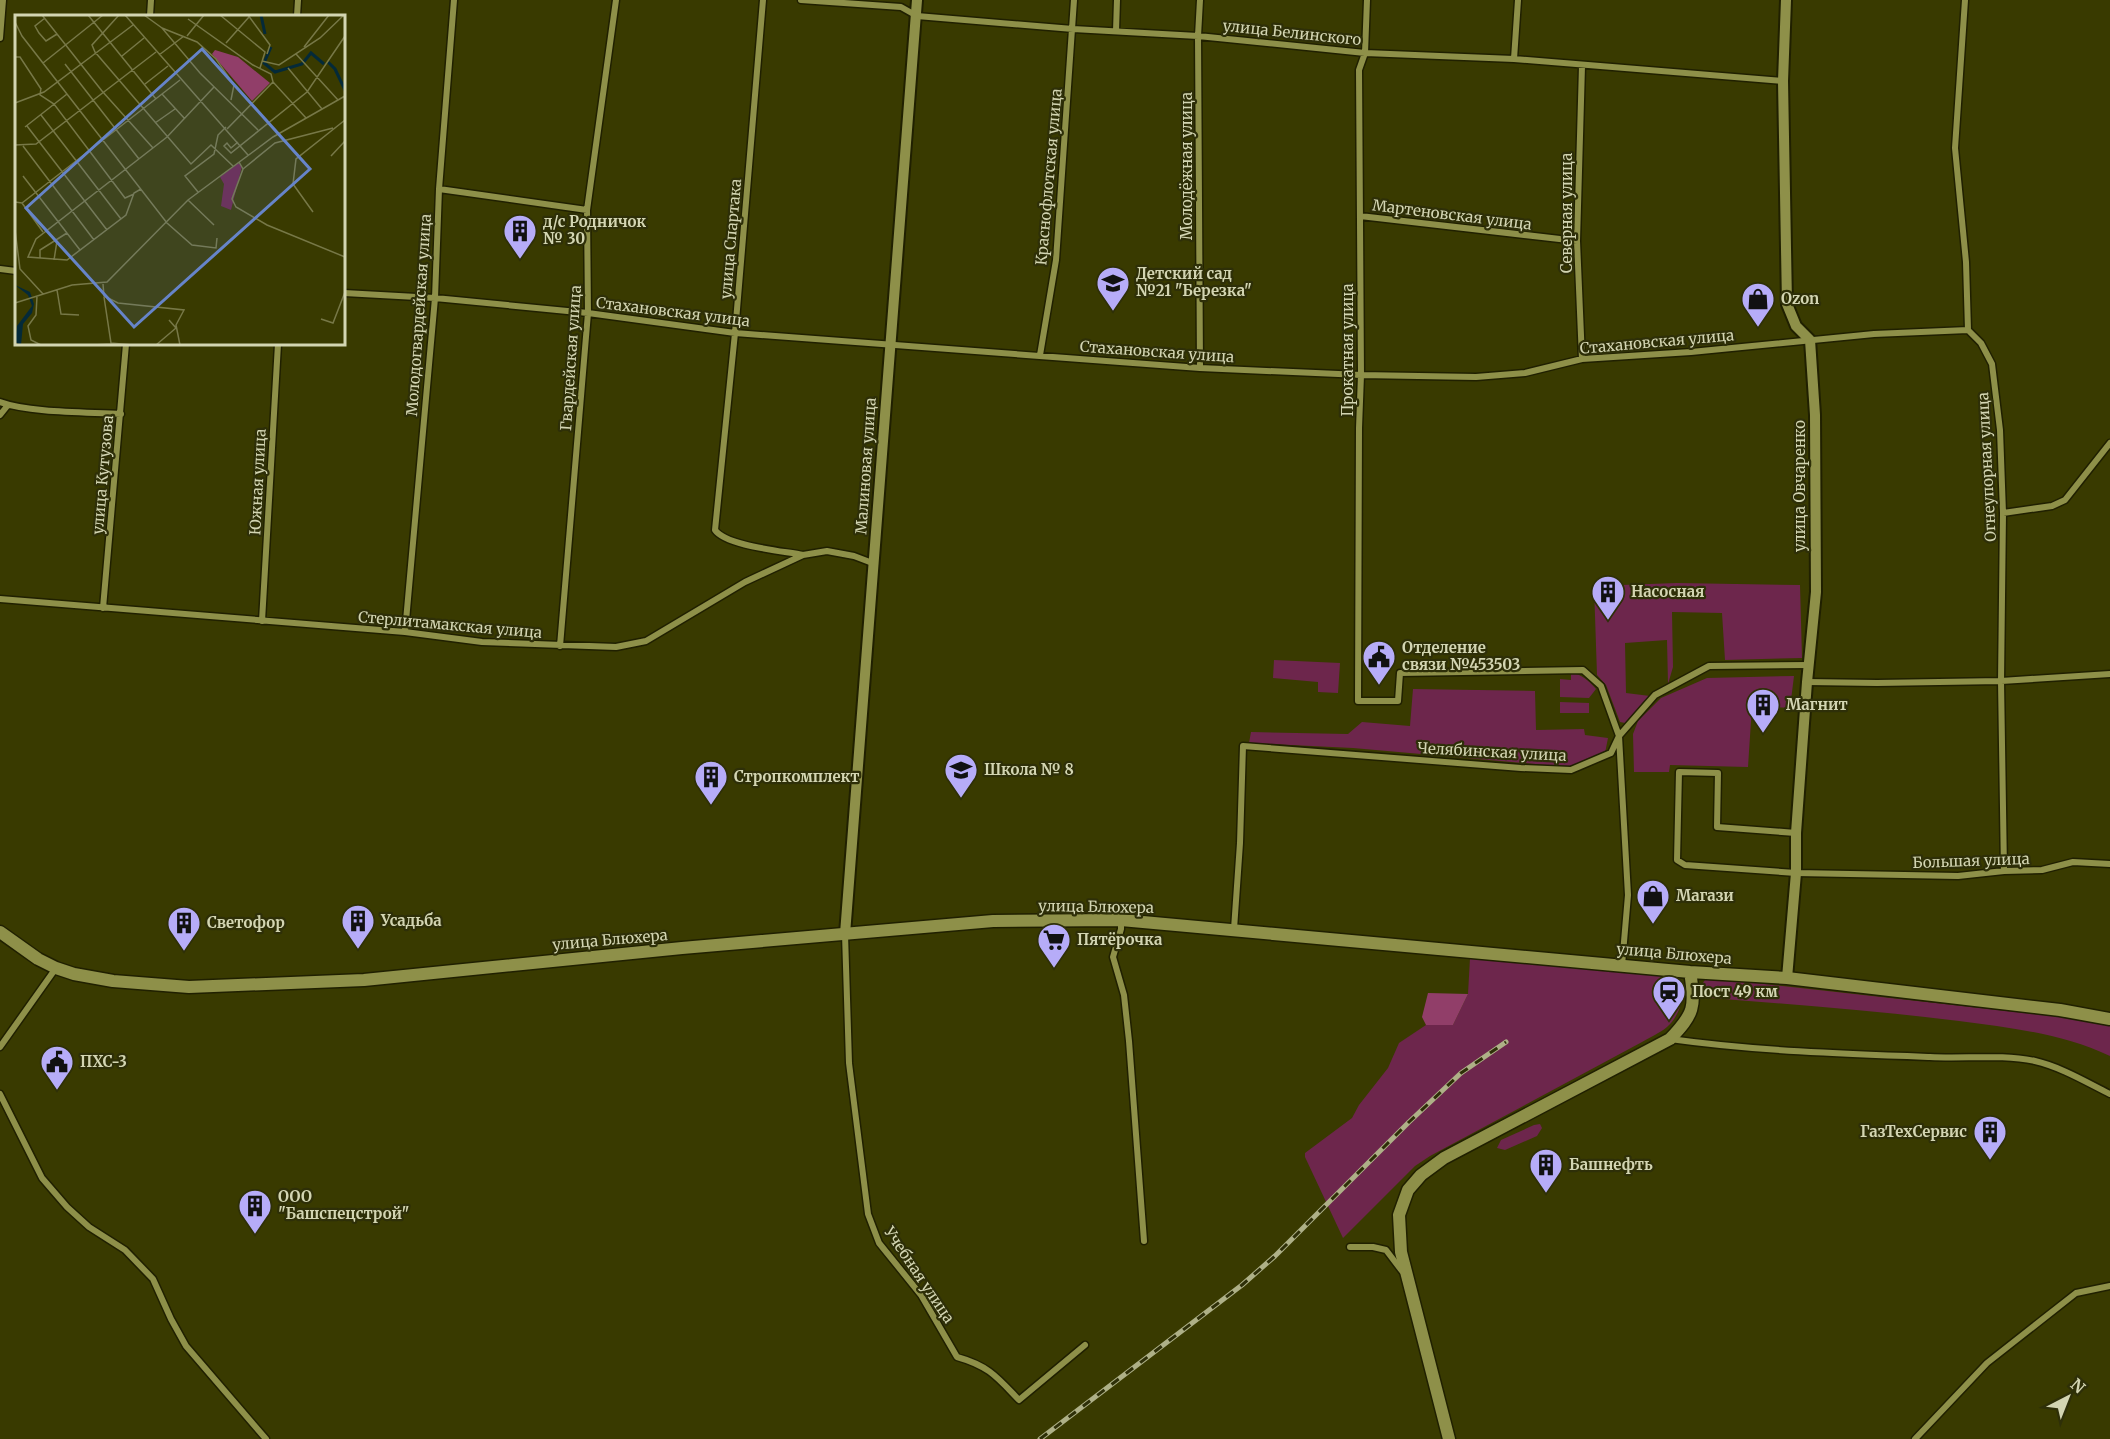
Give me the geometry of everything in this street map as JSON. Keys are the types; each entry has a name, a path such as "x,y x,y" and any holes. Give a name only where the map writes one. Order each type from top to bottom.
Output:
{"main road":[{"name":"улица Блюхера","path":"0,932 38,959 56,968 93,979 189,987 364,980 993,921 1121,920 1690,972 1787,978 2060,1010 2110,1019"},
{"path":"1449,1439 1401,1252 1399,1215 1408,1190 1421,1175 1444,1158 1670,1039 1688,1020 1692,1009 1693,989 1690,972"}],"street":[{"path":"0,38 3,0"},
{"path":"150,15 151,0"},
{"path":"297,15 298,0"},
{"name":"Молодогвардейская улица","path":"405,632 435,298 439,189 454,0"},
{"name":"Гвардейская улица","path":"560,646 588,313 587,210 616,0"},
{"name":"улица Спартака","path":"763,0 735,333 715,530 719,535 735,541 803,555"},
{"name":"улица Белинского","path":"801,0 901,7 917,16 1073,29 1198,36 1365,53 1514,59 1783,81"},
{"name":"Малиновая улица","path":"845,934 917,0"},
{"name":"Краснофлотская улица","path":"1040,355 1056,260 1074,0"},
{"path":"1116,31 1117,0"},
{"name":"Молодёжная улица","path":"1200,0 1198,36 1200,368"},
{"name":"Прокатная улица","path":"1367,0 1365,53 1359,70 1361,375 1358,701 1398,701 1400,673 1582,670 1601,686 1619,736"},
{"path":"1514,59 1518,0"},
{"path":"1786,0 1783,81 1787,304 1796,326 1810,340"},
{"path":"1965,0 1955,148 1966,262 1968,330"},
{"name":"Северная улица","path":"1582,66 1576,241 1582,359"},
{"path":"439,189 587,210"},
{"name":"Мартеновская улица","path":"1360,216 1576,241"},
{"path":"0,269 15,271"},
{"name":"Стахановская улица","path":"345,294 435,298 588,313 735,333 1200,368 1361,375 1476,377 1525,373 1582,359 1691,352 1874,334 1968,330"},
{"name":"Огнеупорная улица","path":"1968,330 1981,343 1992,364 2000,430 2003,513 2001,681 2004,871"},
{"name":"улица Овчаренко","path":"1787,978 1796,873 1796,833 1807,682 1816,592 1815,415 1810,340"},
{"name":"улица Кутузова","path":"103,608 126,345"},
{"name":"Южная улица","path":"262,621 278,345"},
{"path":"0,402 58,411 121,414"},
{"path":"0,415 8,405"},
{"path":"2003,513 2052,506 2064,500 2075,490 2110,443"},
{"name":"Стерлитамакская улица","path":"0,599 405,632 482,642 616,647 646,641 745,582 803,555 826,551 854,556 874,564"},
{"name":"Челябинская улица","path":"1234,929 1243,746 1571,770 1611,753 1619,736 1655,695 1709,666 1809,665"},
{"path":"1807,682 2001,681 2110,674"},
{"path":"1619,736 1628,895 1622,965"},
{"name":"Большая улица","path":"1796,833 1717,827 1718,773 1679,772 1677,860 1685,865 1796,873 1958,876 2042,870 2073,862 2110,864"},
{"path":"1121,920 1121,929 1113,957 1124,995 1144,1241"},
{"name":"Учебная улица","path":"845,934 849,1063 868,1214 879,1243 921,1295 957,1357 976,1362 992,1372 1019,1400 1085,1345"},
{"path":"0,1047 56,968"},
{"path":"1670,1039 1710,1045 1855,1054 1959,1059 2010,1057 2037,1061 2110,1094"},
{"path":"0,1094 42,1178 67,1207 89,1227 125,1250 153,1279 186,1346 266,1439"},
{"path":"1350,1248 1373,1247 1386,1250 1407,1278"},
{"path":"1915,1439 1987,1363 2076,1293 2110,1286"}],"shaded area":[{"path":"1677,583 1800,585 1802,658 1725,660 1722,613 1672,612 1673,667 1668,684 1667,640 1625,643 1626,693 1650,696 1625,723 1620,722 1606,685 1597,675 1594,586"},
{"path":"1274,660 1340,663 1338,693 1318,692 1318,682 1273,678"},
{"path":"1571,673 1585,678 1596,689 1589,698 1560,697 1560,679 1571,680"},
{"path":"1794,676 1790,708 1752,706 1748,767 1670,765 1669,772 1634,772 1633,734 1638,721 1661,698 1707,678"},
{"path":"1413,689 1535,691 1536,730 1584,729 1585,735 1608,738 1605,753 1568,767 1353,748 1249,743 1251,732 1348,734 1362,722 1410,726"},
{"path":"1560,702 1589,703 1589,713 1560,713"},
{"path":"1470,958 1673,975 1680,987 1681,1001 1672,1022 1661,1031 1415,1166 1343,1238 1305,1153 1352,1118 1359,1105 1388,1068 1399,1043 1426,1025 1453,1025 1468,994"},
{"path":"1705,980 1729,980 2069,1018 2110,1026 2110,1056 2092,1048 2036,1032 1998,1026 1894,1014 1698,997 1699,988"},
{"path":"1428,993 1468,994 1453,1025 1426,1025 1422,1017"},
{"path":"1540,1124 1542,1128 1537,1136 1505,1150 1497,1148 1501,1140"}],"railway":[{"path":"1040,1439 1242,1285 1275,1256 1461,1073 1506,1042"}],"place":[{"name":"д/с Родничок № 30","path":"520,260"},
{"name":"Детский сад №21 \"Березка\"","path":"1113,312"},
{"name":"Ozon","path":"1758,328"},
{"name":"Насосная","path":"1608,621"},
{"name":"Отделение связи №453503","path":"1379,686"},
{"name":"Магнит","path":"1763,734"},
{"name":"Школа № 8","path":"961,799"},
{"name":"Стропкомплект","path":"711,806"},
{"name":"Магази","path":"1653,925"},
{"name":"Усадьба","path":"358,950"},
{"name":"Светофор","path":"184,952"},
{"name":"Пятёрочка","path":"1054,969"},
{"name":"Пост 49 км","path":"1669,1021"},
{"name":"ПХС-3","path":"57,1091"},
{"name":"ГазТехСервис","path":"1990,1161"},
{"name":"Башнефть","path":"1546,1194"},
{"name":"ООО \"Башспецстрой\"","path":"255,1235"}]}
